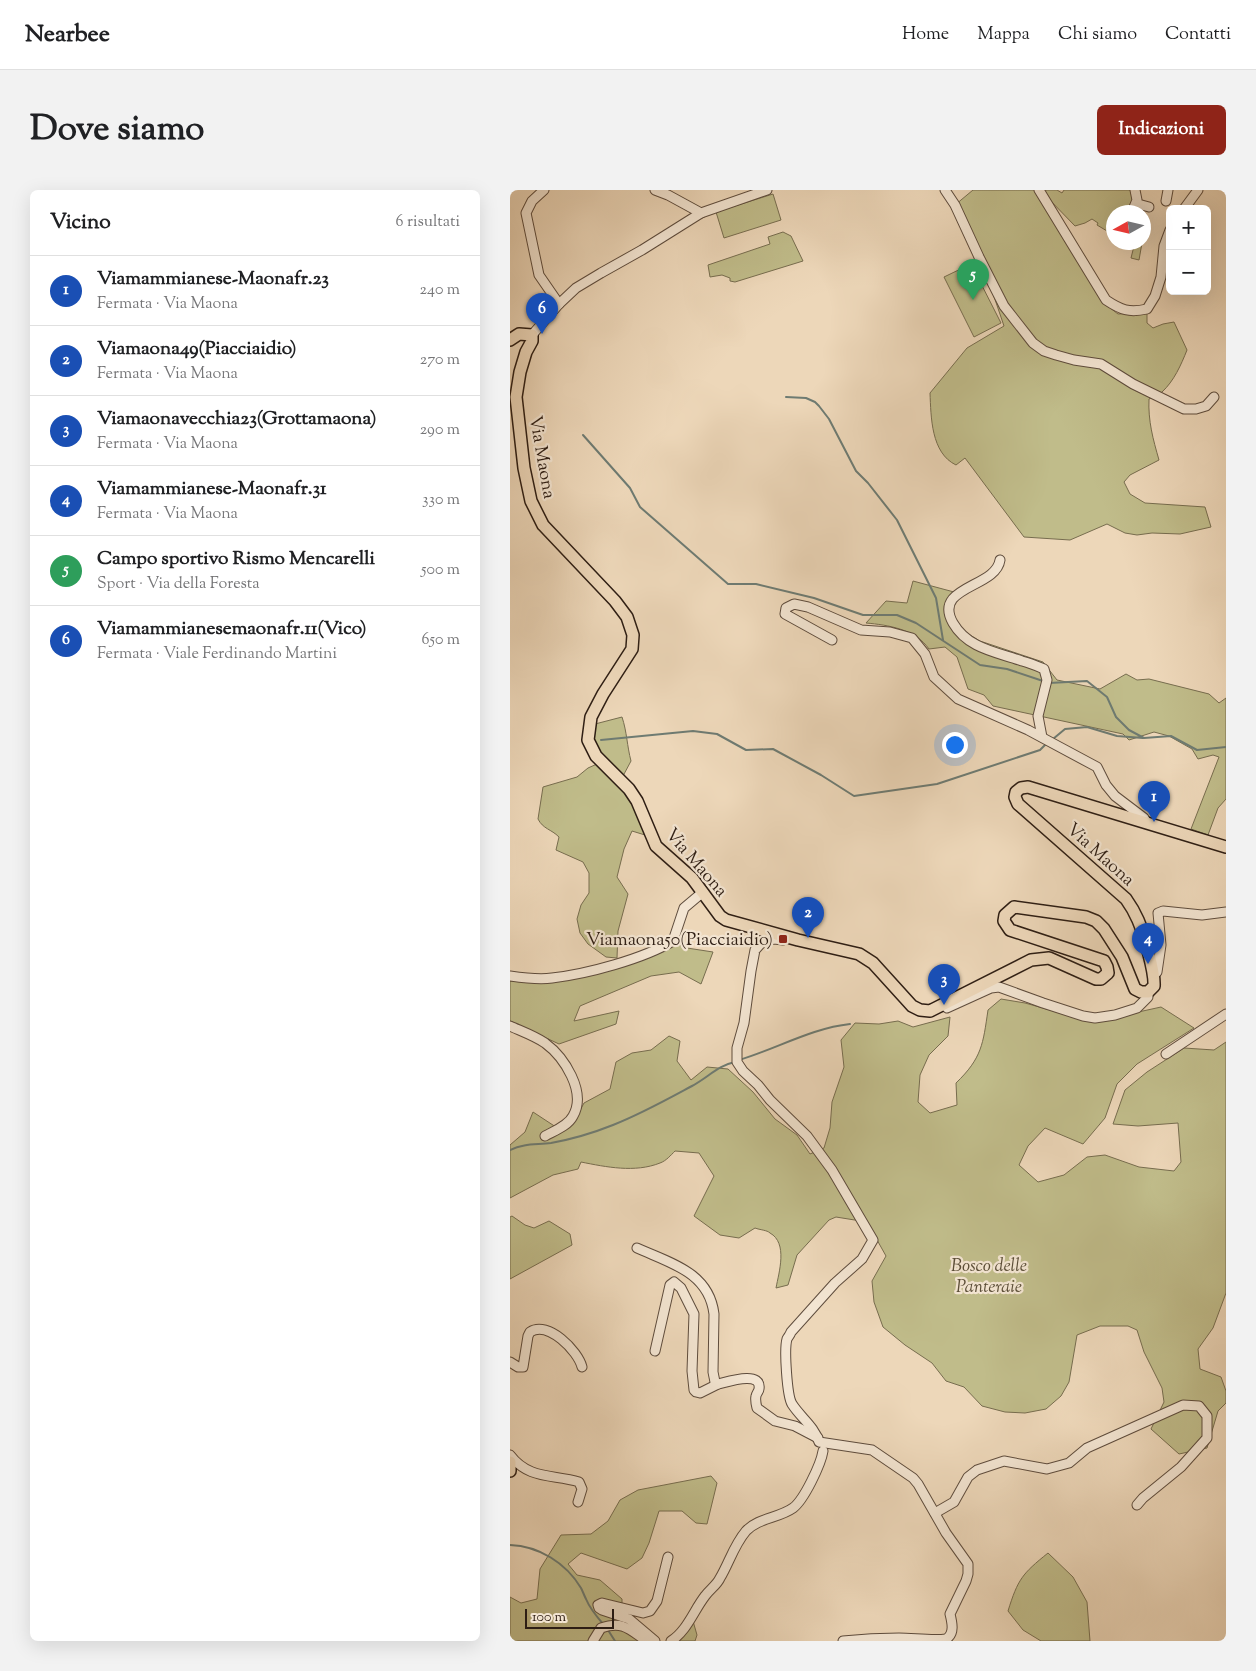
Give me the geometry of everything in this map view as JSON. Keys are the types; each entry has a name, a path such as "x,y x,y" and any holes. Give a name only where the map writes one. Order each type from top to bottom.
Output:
{"main road":[{"path":"512,336 532,335"},
{"name":"Via Maona","path":"532,335 532,341 526,352 520,372 516,397 524,468 530,501 542,525 627,616 634,635 632,649 590,718 588,740 596,756 629,789 637,801 656,846 692,878 720,916 726,920 798,940 859,954 873,963 912,1006 920,1010 930,1010"},
{"name":"Via Maona","path":"1154,975 1139,921 1126,899 1018,804 1015,795 1018,789 1028,788 1226,847"},
{"path":"930,1010 1031,960 1049,958 1096,979 1101,980 1106,976 1107,967 1104,961 1010,930 1004,921 1005,915 1014,908 1086,917 1096,921 1104,929 1122,957 1135,989 1141,992 1148,992 1154,986 1154,975"},
{"path":"510,1462 510,1471"}],"street":[{"path":"544,190 532,201 526,213 539,275 558,304"},
{"path":"655,190 668,194 701,213"},
{"path":"532,335 558,304 576,288 701,213 767,190"},
{"path":"945,190 955,205 1004,306 1032,343 1044,351 1056,355 1101,364 1133,384 1184,409 1196,409 1206,406 1214,397"},
{"path":"1039,190 1106,300 1119,308 1134,312 1146,309 1155,296 1161,277 1166,241"},
{"path":"1166,201 1168,190"},
{"path":"1187,205 1198,190"},
{"path":"1000,560 1000,564 988,577 955,595 950,602 948,610 952,622 965,637 984,650 1044,669 1047,680 1038,716 1042,737"},
{"path":"832,640 785,614 786,608 794,604 808,607 861,630 890,632 912,638 925,654 934,677 958,699 1042,737 1097,767 1106,785 1115,796 1144,818 1147,823"},
{"path":"510,976 552,978 598,968 663,946 673,941 684,908 703,892"},
{"path":"1154,975 1157,972 1161,945 1158,917 1161,911 1202,915 1226,912"},
{"path":"671,1641 681,1633 706,1595 720,1580 731,1555 752,1525 794,1507 812,1481 824,1454 819,1440 807,1420 792,1404 788,1394 787,1340 791,1332 817,1302 862,1259 873,1240 832,1170 807,1136 743,1072 737,1062 737,1048 744,1024 755,950 763,941 798,940"},
{"path":"930,1010 947,1008 992,988 999,987 1083,1016 1096,1018 1115,1015 1137,1008 1148,997 1148,992"},
{"path":"1166,1054 1226,1014"},
{"path":"510,1026 544,1042 560,1057 574,1082 577,1108 573,1118 564,1126 545,1136"},
{"path":"637,1248 691,1273 705,1288 713,1304 713,1372 715,1382 718,1384"},
{"path":"654,1351 670,1285 674,1282 681,1288 694,1314 692,1371 694,1390 696,1392 700,1393 718,1384 754,1378 758,1382 759,1388 755,1397 757,1408 775,1421 795,1426 819,1440 863,1448 877,1453 918,1484 946,1533 964,1556 969,1568 966,1581 950,1614 953,1625 951,1635 946,1639 933,1641 901,1638 843,1641"},
{"path":"510,1362 518,1367 523,1367 528,1336 530,1332 538,1329 555,1335 569,1346 577,1355 582,1367"},
{"path":"935,1513 954,1502 968,1478 977,1470 1004,1461 1047,1469 1069,1463 1087,1448 1183,1405 1198,1406 1207,1416 1207,1438 1181,1467 1143,1498 1137,1506"},
{"path":"510,1455 524,1468 538,1475 579,1482 582,1490 578,1502"},
{"path":"655,1641 629,1620 602,1610 598,1605 602,1603 642,1613 650,1612 658,1601 668,1558"},
{"path":"593,1641 601,1628 612,1624 623,1626 646,1641"}],"green space":[{"path":"973,190 1035,190 1105,304 1118,314 1147,312 1147,323 1153,328 1174,322 1187,350 1174,378 1161,393 1149,399 1150,422 1159,460 1130,475 1124,482 1130,494 1145,503 1205,507 1211,527 1180,534 1152,533 1137,535 1125,533 1107,524 1070,540 1024,537 965,458 956,465 942,452 934,434 930,393 967,348 1004,326 984,267 955,205"},
{"path":"1046,190 1057,190 1062,193 1064,190 1133,190 1133,199 1131,205 1106,205 1106,230 1092,219 1075,226 1044,194"},
{"path":"773,194 781,220 724,238 716,212"},
{"path":"783,232 791,236 803,261 735,282 722,275 710,277 708,265 770,244 768,237"},
{"path":"1133,250 1141,250 1139,260 1131,258"},
{"path":"971,264 1001,323 974,337 944,277"},
{"path":"913,581 954,592 953,616 960,629 980,641 1043,662 1057,680 1100,689 1126,674 1137,680 1149,679 1209,694 1219,703 1226,698 1226,799 1218,808 1208,835 1191,829 1219,757 1213,755 1198,759 1192,749 1169,736 1154,732 1129,740 1123,734 993,706 984,695 968,689 957,657 945,647 929,649 916,637 901,629 866,623 886,601 907,603"},
{"path":"622,717 631,761 623,776 645,835 632,831 624,849 617,877 628,894 618,931 617,958 606,957 588,944 580,933 577,919 581,905 589,893 589,873 583,862 556,850 559,837 542,825 538,819 543,787 577,777 588,768 597,764 592,736 595,724"},
{"path":"676,944 687,948 713,952 701,984 679,972 651,976 580,1006 574,1021 619,1011 616,1024 559,1044 510,1021 510,981 543,981 651,955"},
{"name":"Bosco delle Panteraie","path":"1001,999 1025,1003 1093,1022 1161,1007 1194,1028 1137,1064 1117,1084 1105,1118 1083,1144 1045,1128 1028,1146 1019,1165 1038,1182 1064,1175 1087,1157 1105,1155 1139,1167 1174,1171 1181,1162 1178,1123 1138,1126 1113,1124 1125,1090 1147,1072 1184,1048 1214,1050 1226,1042 1226,1293 1213,1328 1198,1349 1200,1369 1221,1377 1226,1391 1226,1403 1218,1411 1207,1448 1179,1454 1151,1429 1164,1402 1162,1388 1144,1352 1137,1330 1128,1326 1100,1326 1077,1335 1069,1382 1061,1396 1046,1409 1025,1413 1005,1412 982,1406 964,1387 946,1381 932,1363 883,1327 874,1302 872,1281 886,1256 867,1222 836,1217 829,1220 797,1255 788,1285 776,1288 781,1251 776,1238 767,1231 755,1228 739,1238 720,1235 694,1216 714,1176 699,1153 675,1151 662,1162 641,1168 610,1167 581,1162 578,1169 553,1175 510,1198 510,1145 525,1132 533,1112 562,1131 575,1120 584,1103 610,1089 616,1062 632,1053 651,1050 669,1036 680,1041 677,1061 691,1080 707,1067 728,1069 753,1092 775,1119 797,1135 810,1154 824,1148 830,1128 832,1102 844,1067 841,1040 855,1023 879,1024 898,1021 913,1027 950,1017 948,1036 929,1055 920,1075 918,1102 930,1113 957,1105 956,1083 971,1066 980,1050 988,1010"},
{"path":"512,1216 525,1225 534,1228 549,1221 570,1234 572,1245 510,1279 510,1217"},
{"path":"711,1476 717,1483 707,1524 696,1523 682,1511 659,1511 642,1558 627,1569 581,1553 568,1564 577,1575 600,1580 622,1599 622,1612 648,1641 510,1641 510,1597 521,1603 537,1599 540,1569 561,1535 591,1534 608,1521 620,1500 638,1490"},
{"path":"1048,1553 1073,1577 1087,1602 1090,1641 1041,1641 1023,1630 1008,1611 1022,1578 1032,1566"},
{"path":"693,1621 697,1635 695,1641 676,1641"}],"waterway":[{"path":"786,397 806,398 819,406 829,419 856,471 868,483 897,520 936,598 943,640"},
{"path":"583,435 630,488 640,507 728,584 756,584 814,598 863,615 897,615 916,623 980,665 1007,669 1043,681"},
{"path":"1049,683 1087,681 1107,697 1116,717 1129,730 1144,738 1171,736 1197,750 1226,747"},
{"path":"1053,739 1065,729 1087,727 1117,736 1143,738"},
{"path":"601,740 693,731 717,734 746,750 773,749 821,775 854,796 937,784 1040,750 1047,743"},
{"path":"739,1060 808,1034 850,1024"},
{"path":"510,1150 525,1145 567,1140 613,1125 653,1107 692,1086 718,1069 735,1062"},
{"path":"510,1545 541,1552 560,1564 575,1579 592,1610 604,1625"},
{"path":"608,1630 615,1641"}],"place":[{"name":"Campo sportivo Rismo Mencarelli","path":"973,300"},
{"name":"Viamammianesemaonafr.11(Vico)","path":"542,334"},
{"name":"Viamammianese-Maonafr.23","path":"1154,822"},
{"name":"Viamaona49(Piacciaidio)","path":"808,938"},
{"name":"Viamaona50(Piacciaidio)","path":"783,939"},
{"name":"Viamammianese-Maonafr.31","path":"1148,964"},
{"name":"Viamaonavecchia23(Grottamaona)","path":"944,1005"}]}
